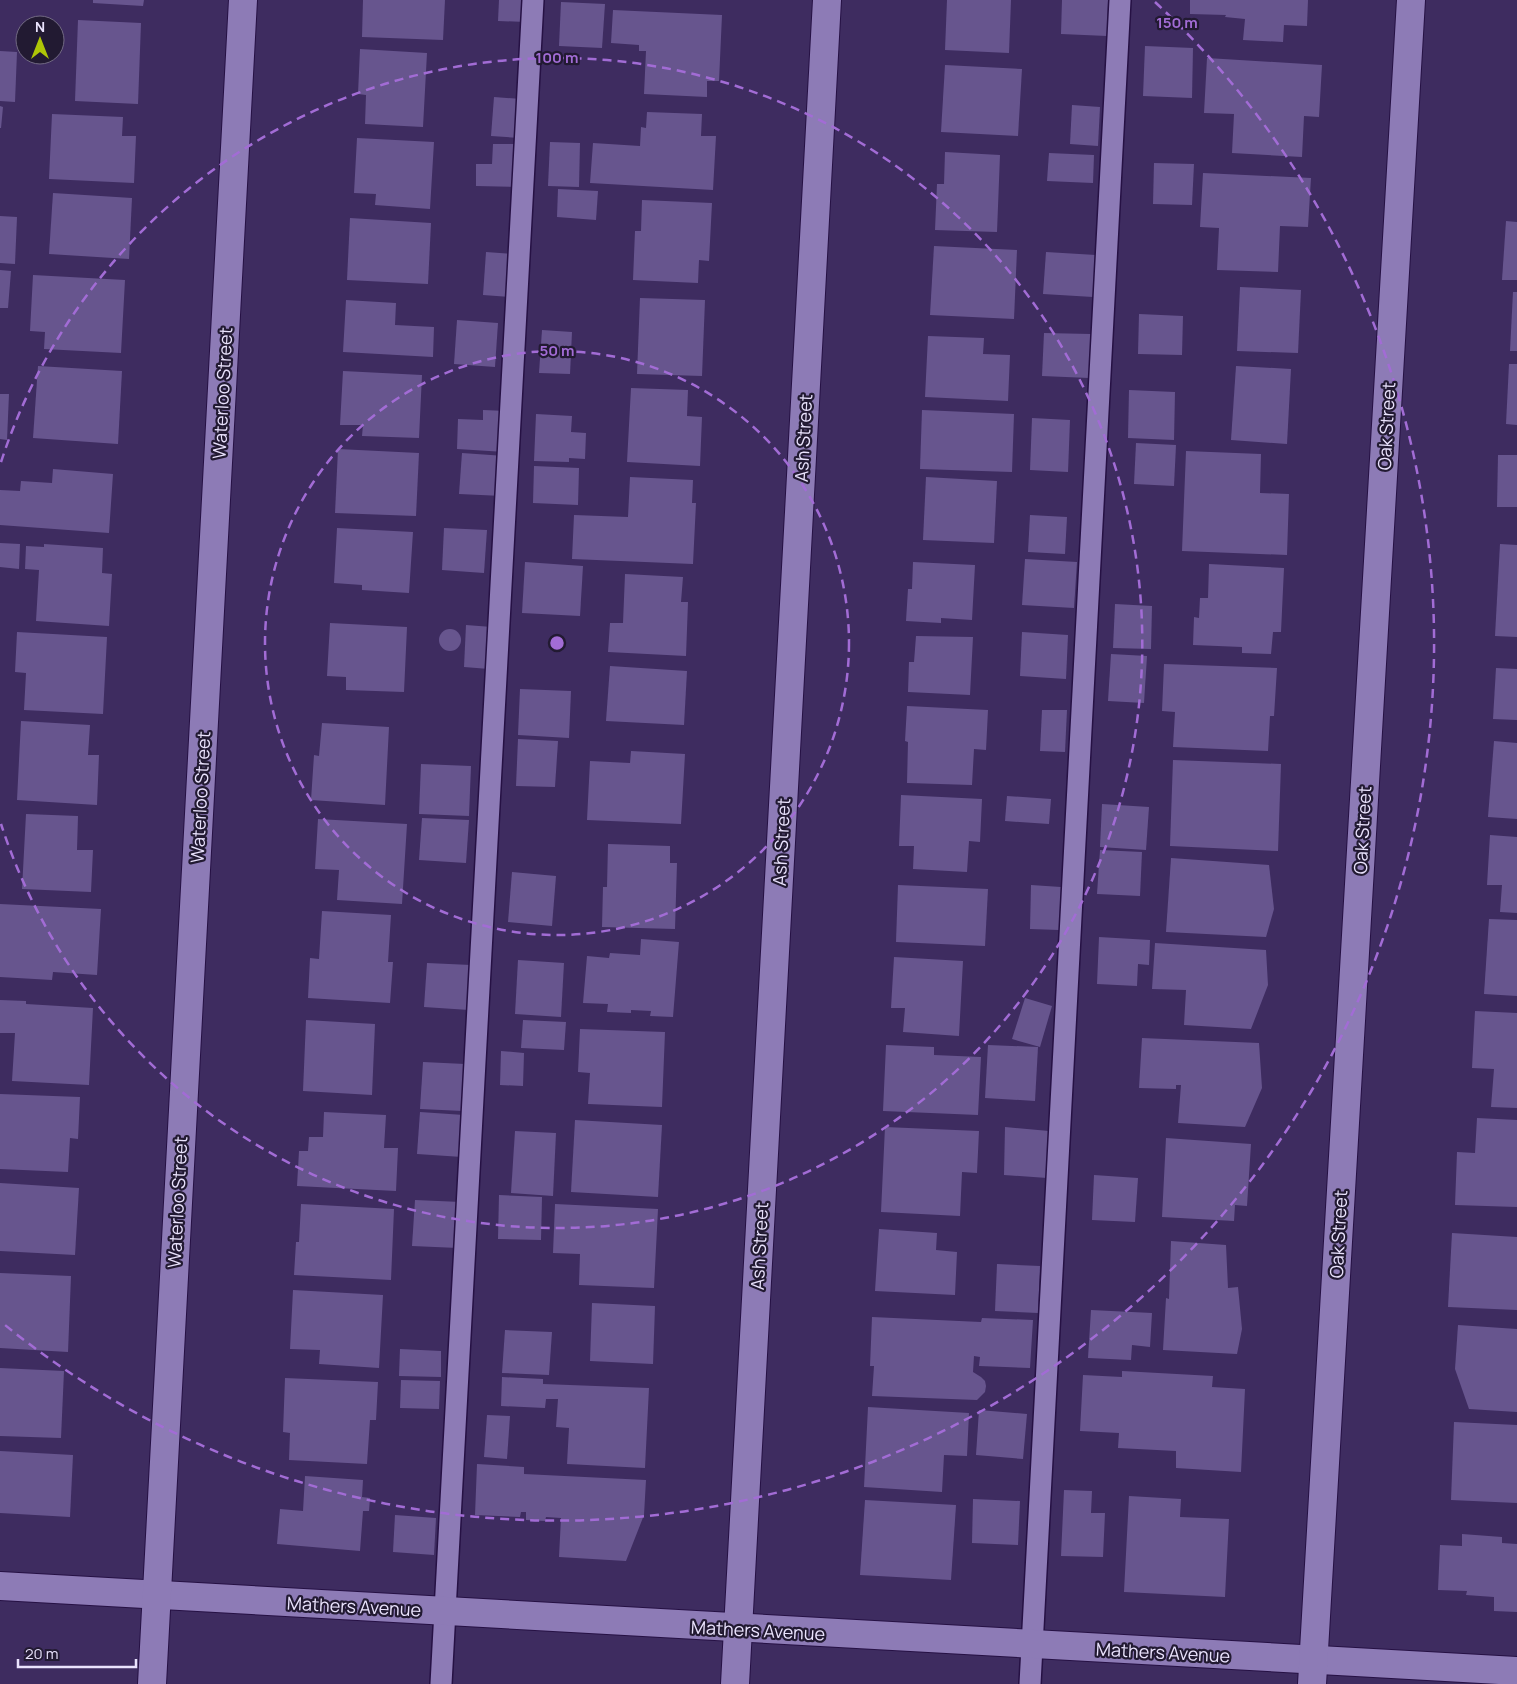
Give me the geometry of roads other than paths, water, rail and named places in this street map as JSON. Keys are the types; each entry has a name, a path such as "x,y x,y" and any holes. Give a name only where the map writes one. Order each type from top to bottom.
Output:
{"street":[{"name":"Waterloo Street","path":"152,1684 243,0"},
{"name":"Ash Street","path":"735,1684 827,0"},
{"name":"Oak Street","path":"1313,1672 1411,0"},
{"name":"Mathers Avenue","path":"0,1586 1032,1645 1313,1672 1517,1671"}],"lane":[{"path":"441,1684 533,0"},
{"path":"1030,1684 1120,0"}]}
